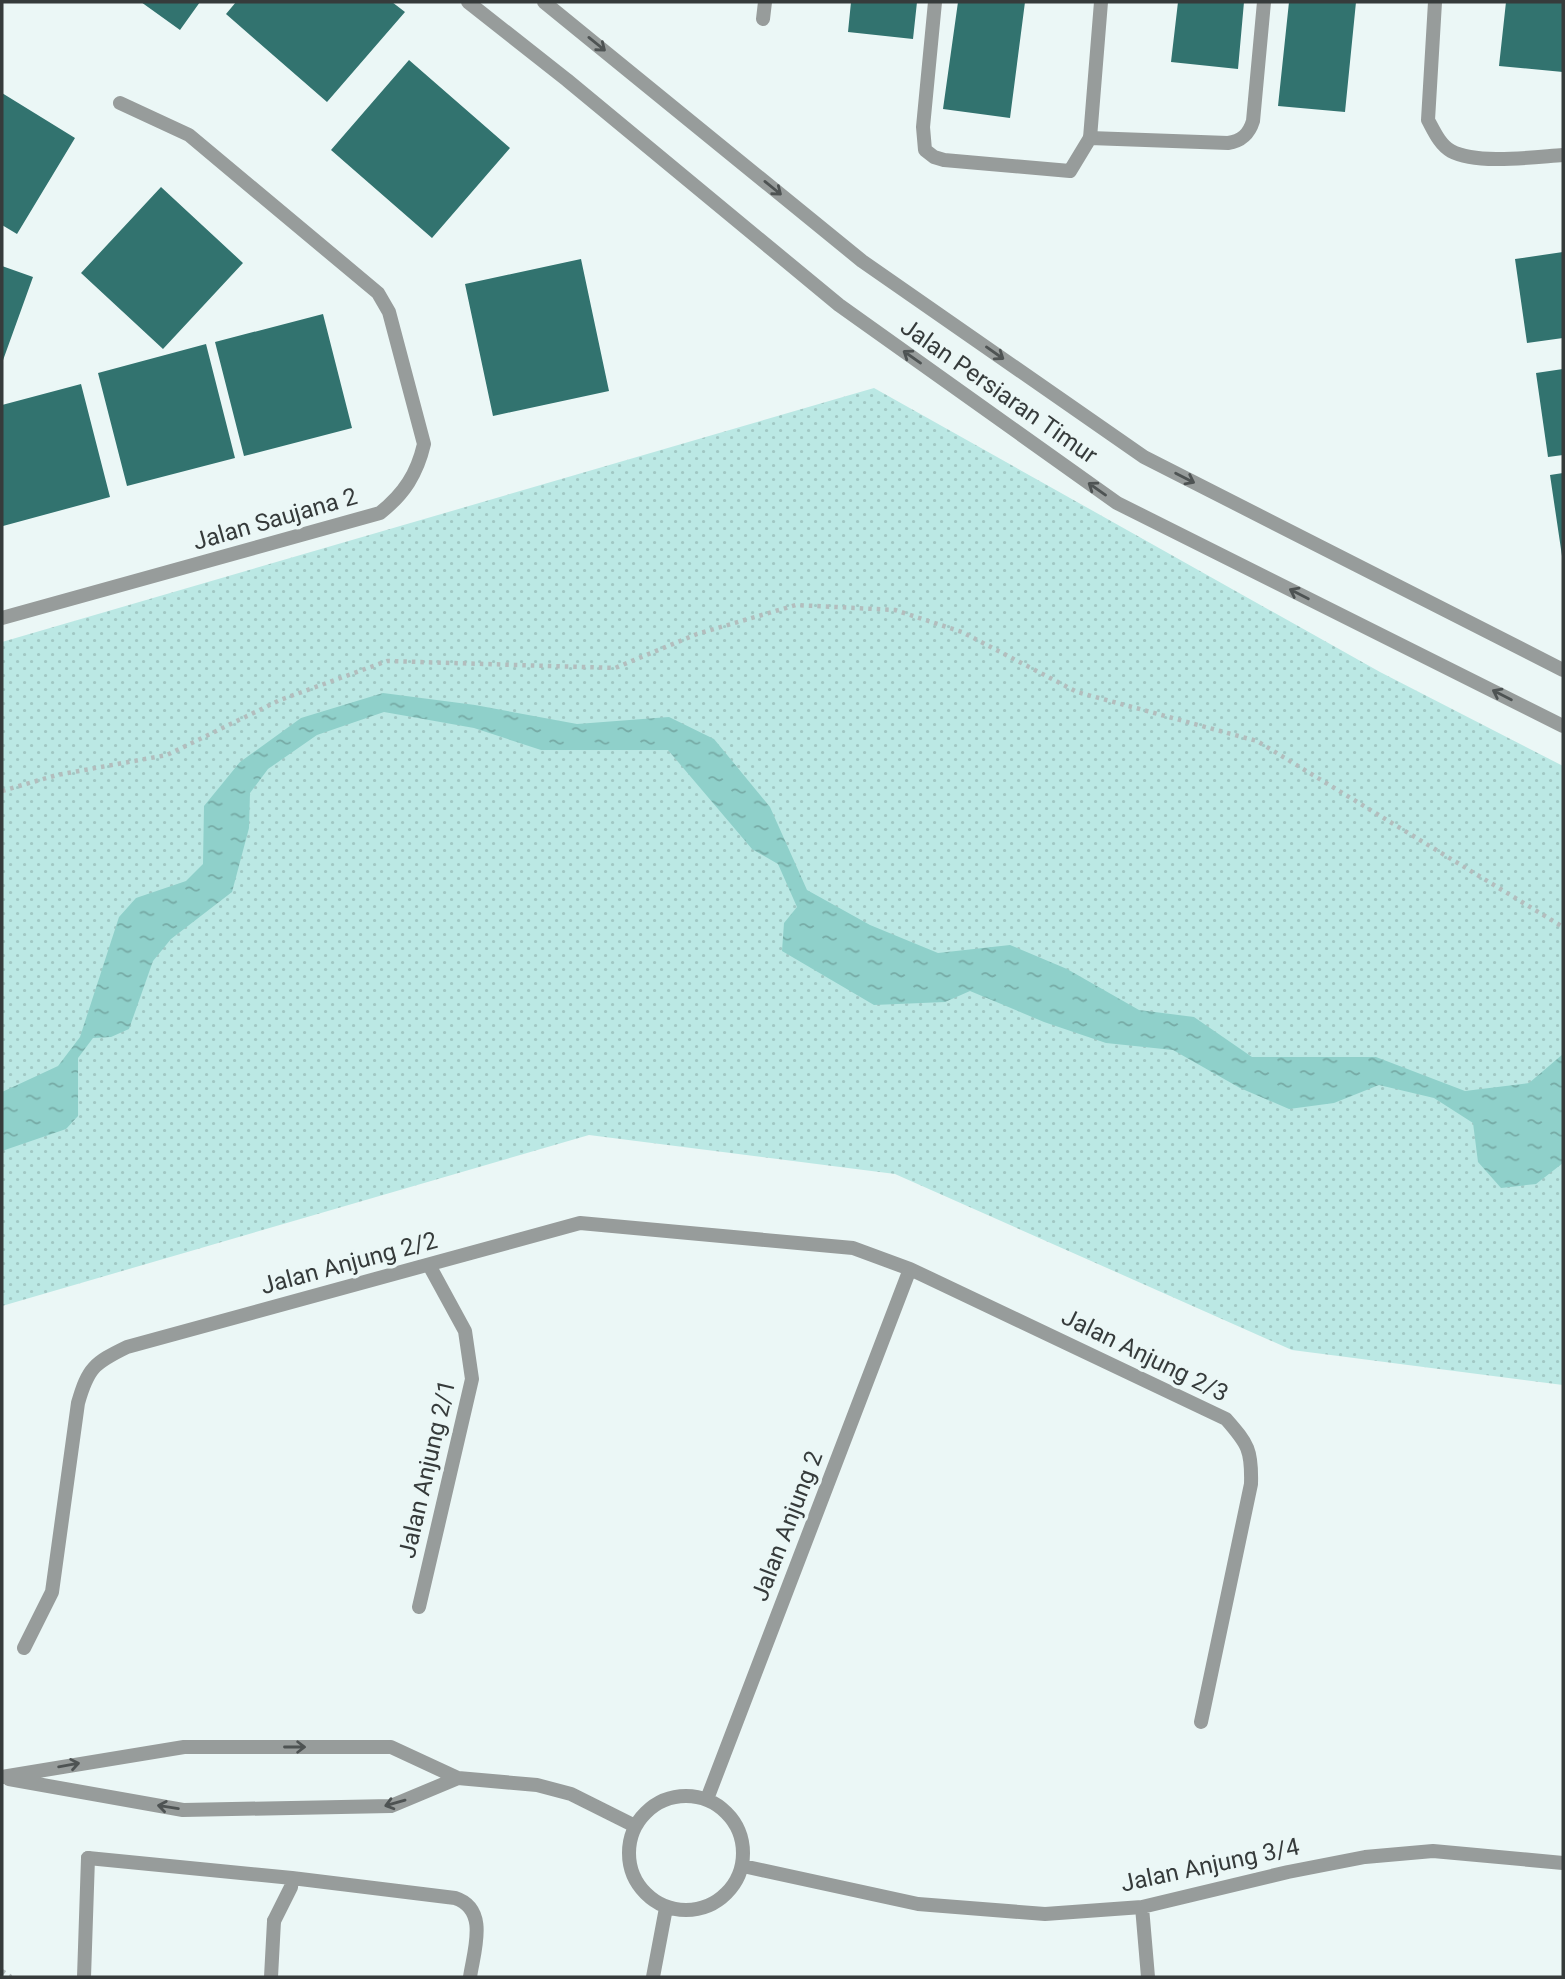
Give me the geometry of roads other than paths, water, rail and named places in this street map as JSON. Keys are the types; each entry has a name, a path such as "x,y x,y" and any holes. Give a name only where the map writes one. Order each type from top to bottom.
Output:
{"street":[{"name":"Jalan Persiaran Timur","path":"468,2 567,80 839,305 1117,503 1563,726"},
{"name":"Jalan Persiaran Timur","path":"544,2 862,261 1144,457 1563,670"},
{"path":"763,19 765,2"},
{"path":"935,2 923,127 925,150 944,160 1070,171 1090,138 1101,2"},
{"path":"1090,138 1228,143 1237,142 1245,136 1253,121 1264,2"},
{"path":"1435,2 1428,120 1437,137 1451,151 1473,156 1512,159 1563,155"},
{"name":"Jalan Saujana 2","path":"2,618 380,513 396,500 409,484 419,465 424,444 389,312 378,293 189,135 120,103"},
{"name":"Jalan Anjung 2/2","path":"24,1648 52,1592 78,1404 86,1378 102,1359 127,1347 580,1223 853,1248 910,1269"},
{"name":"Jalan Anjung 2/1","path":"419,1607 472,1379 465,1331 429,1265"},
{"name":"Jalan Anjung 2/3","path":"910,1269 1226,1419 1242,1437 1252,1456 1251,1484 1201,1722"},
{"name":"Jalan Anjung 2","path":"707,1799 910,1269"},
{"path":"2,1777 184,1747 391,1747 458,1778 537,1785 571,1794 635,1826"},
{"path":"2,1777 183,1810 391,1806 458,1778"},
{"path":"687,1795 707,1799 724,1810 737,1826 743,1845 743,1866 732,1888 714,1904 691,1911 666,1908 646,1895 633,1874 629,1850 635,1826 648,1810 666,1799 687,1795"},
{"name":"Jalan Anjung 3/4","path":"743,1866 918,1904 1045,1914 1142,1907 1365,1857 1433,1851 1563,1863"},
{"path":"84,1977 88,1858 292,1878 465,1901 472,1907 477,1927 470,1977"},
{"path":"271,1977 274,1921 291,1887 292,1878"},
{"path":"1142,1907 1147,1977"},
{"path":"653,1977 666,1908"}],"water":[{"path":"383,693 475,705 577,724 669,717 714,739 770,807 807,890 870,925 938,953 1010,945 1067,969 1139,1010 1194,1017 1252,1057 1376,1057 1465,1091 1529,1083 1563,1054 1563,1163 1536,1184 1501,1188 1478,1162 1473,1123 1434,1098 1379,1085 1334,1103 1289,1109 1240,1088 1173,1050 1106,1043 1044,1022 970,991 945,1002 874,1005 782,951 784,923 797,907 778,864 752,849 668,750 541,750 474,728 384,712 317,735 268,769 250,793 249,828 232,892 171,939 153,961 129,1029 111,1037 93,1038 78,1058 78,1116 66,1129 2,1151 2,1092 58,1066 80,1037 119,917 136,898 186,881 203,864 204,806 240,762 301,718"}]}
